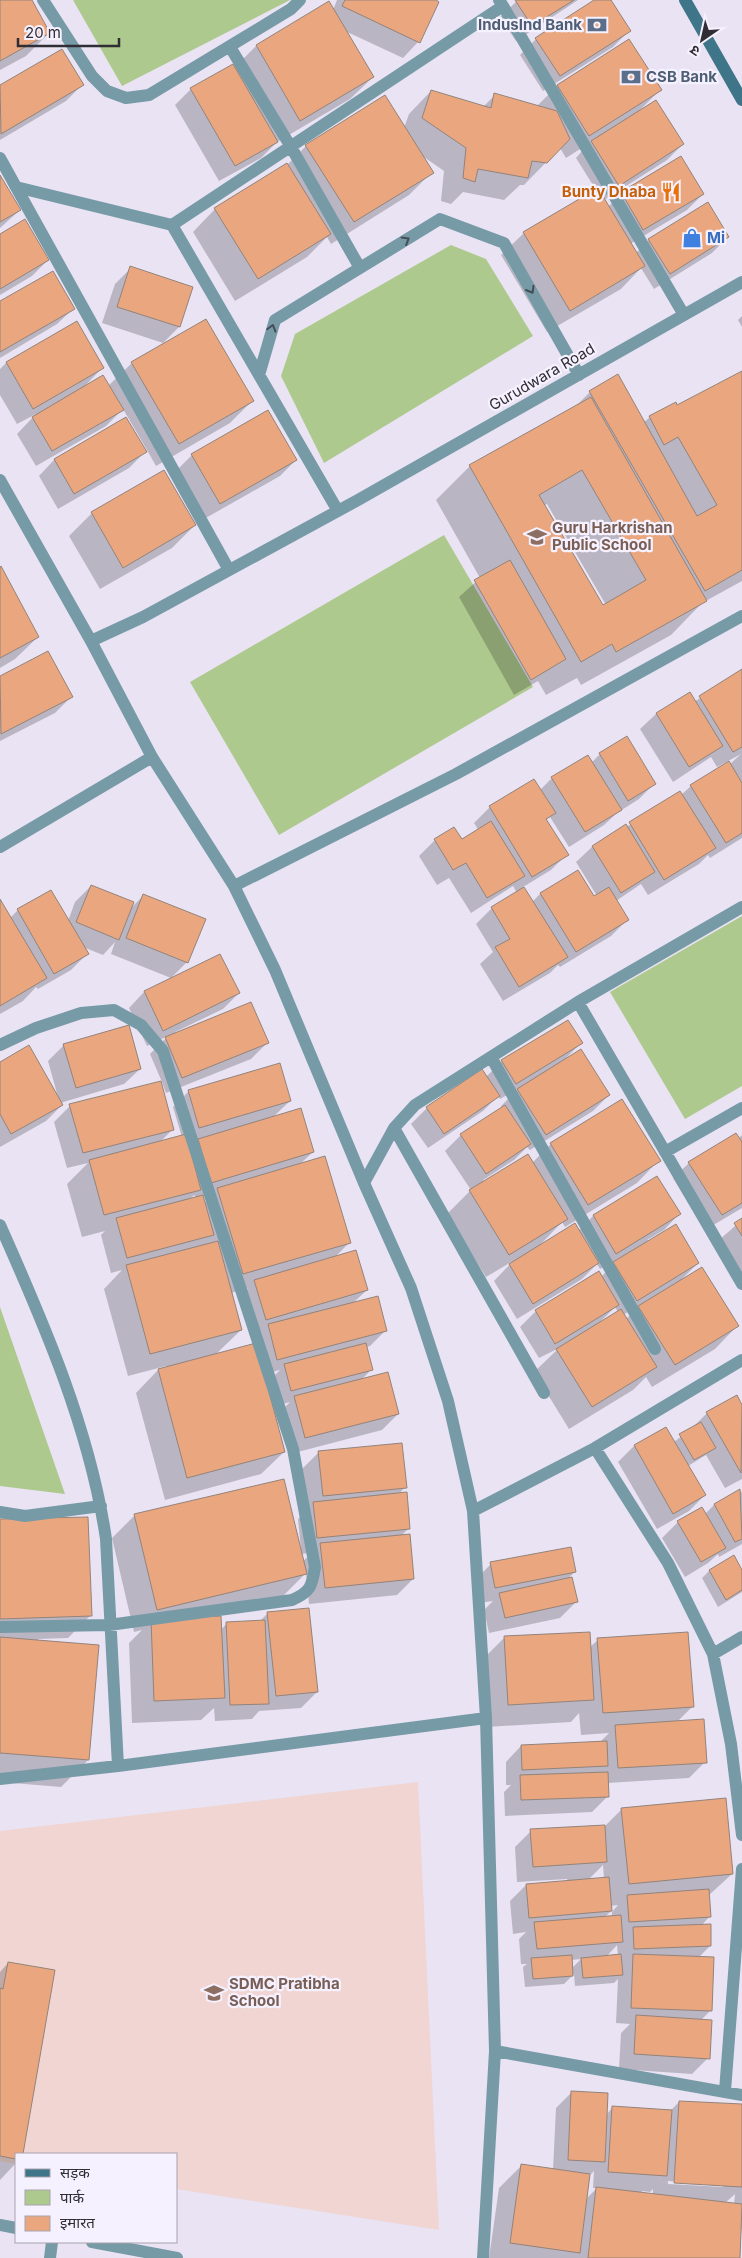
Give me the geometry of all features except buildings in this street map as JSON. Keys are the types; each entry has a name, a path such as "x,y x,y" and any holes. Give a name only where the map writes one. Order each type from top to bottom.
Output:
{"main road":[{"path":"685,0 742,100"}],"street":[{"path":"43,0 92,76 107,92 126,98 149,95 291,9 300,0"},
{"path":"172,225 291,147 501,3 684,315"},
{"path":"230,47 291,147 360,268"},
{"path":"0,158 229,570"},
{"path":"16,186 172,225 338,511"},
{"path":"259,375 275,320 440,219 504,243 579,375"},
{"name":"Gurudwara Road","path":"91,641 143,617 358,500 742,282"},
{"path":"0,480 91,641 152,756 234,886 275,970 364,1183 411,1288 448,1401 474,1511 486,1718 495,2051 483,2258"},
{"path":"234,886 456,774 742,616"},
{"path":"0,847 152,756"},
{"path":"364,1183 394,1128 415,1105 578,1002 742,907"},
{"path":"578,1002 742,1284"},
{"path":"0,1045 36,1028 81,1013 114,1010 141,1025 163,1051 290,1440 316,1567 313,1583 306,1594 292,1600 109,1624 0,1627"},
{"path":"491,1057 655,1349"},
{"path":"665,1152 742,1108"},
{"path":"394,1128 544,1393"},
{"path":"0,1225 45,1326 86,1448 101,1506 106,1540 118,1766"},
{"path":"474,1511 595,1448 742,1360"},
{"path":"595,1448 668,1563 713,1654 731,1744 742,1835"},
{"path":"0,1512 25,1516 101,1506"},
{"path":"713,1654 742,1637"},
{"path":"0,1779 118,1766 486,1718"},
{"path":"725,2092 742,1869"},
{"path":"495,2051 742,2095"},
{"path":"0,2225 15,2228"},
{"path":"50,2258 52,2243"},
{"path":"96,2243 146,2255 177,2258"}],"shaded area":[{"name":"SDMC Pratibha School","path":"418,1782 439,2230 178,2189 178,2153 15,2153 15,2164 0,2161 0,1831"}],"green space":[{"path":"73,0 290,0 122,86"},
{"path":"451,245 486,259 533,336 324,463 281,376 295,334"},
{"path":"444,535 533,687 279,835 190,682"},
{"path":"742,916 742,1086 685,1119 610,992"},
{"path":"0,1307 65,1494 0,1486"}],"place":[{"name":"IndusInd Bank","path":"597,25"},
{"name":"CSB Bank","path":"631,77"},
{"name":"Bunty Dhaba","path":"671,192"},
{"name":"Mi","path":"692,238"},
{"name":"Guru Harkrishan Public School","path":"537,537"},
{"name":"SDMC Pratibha School","path":"214,1993"}]}
